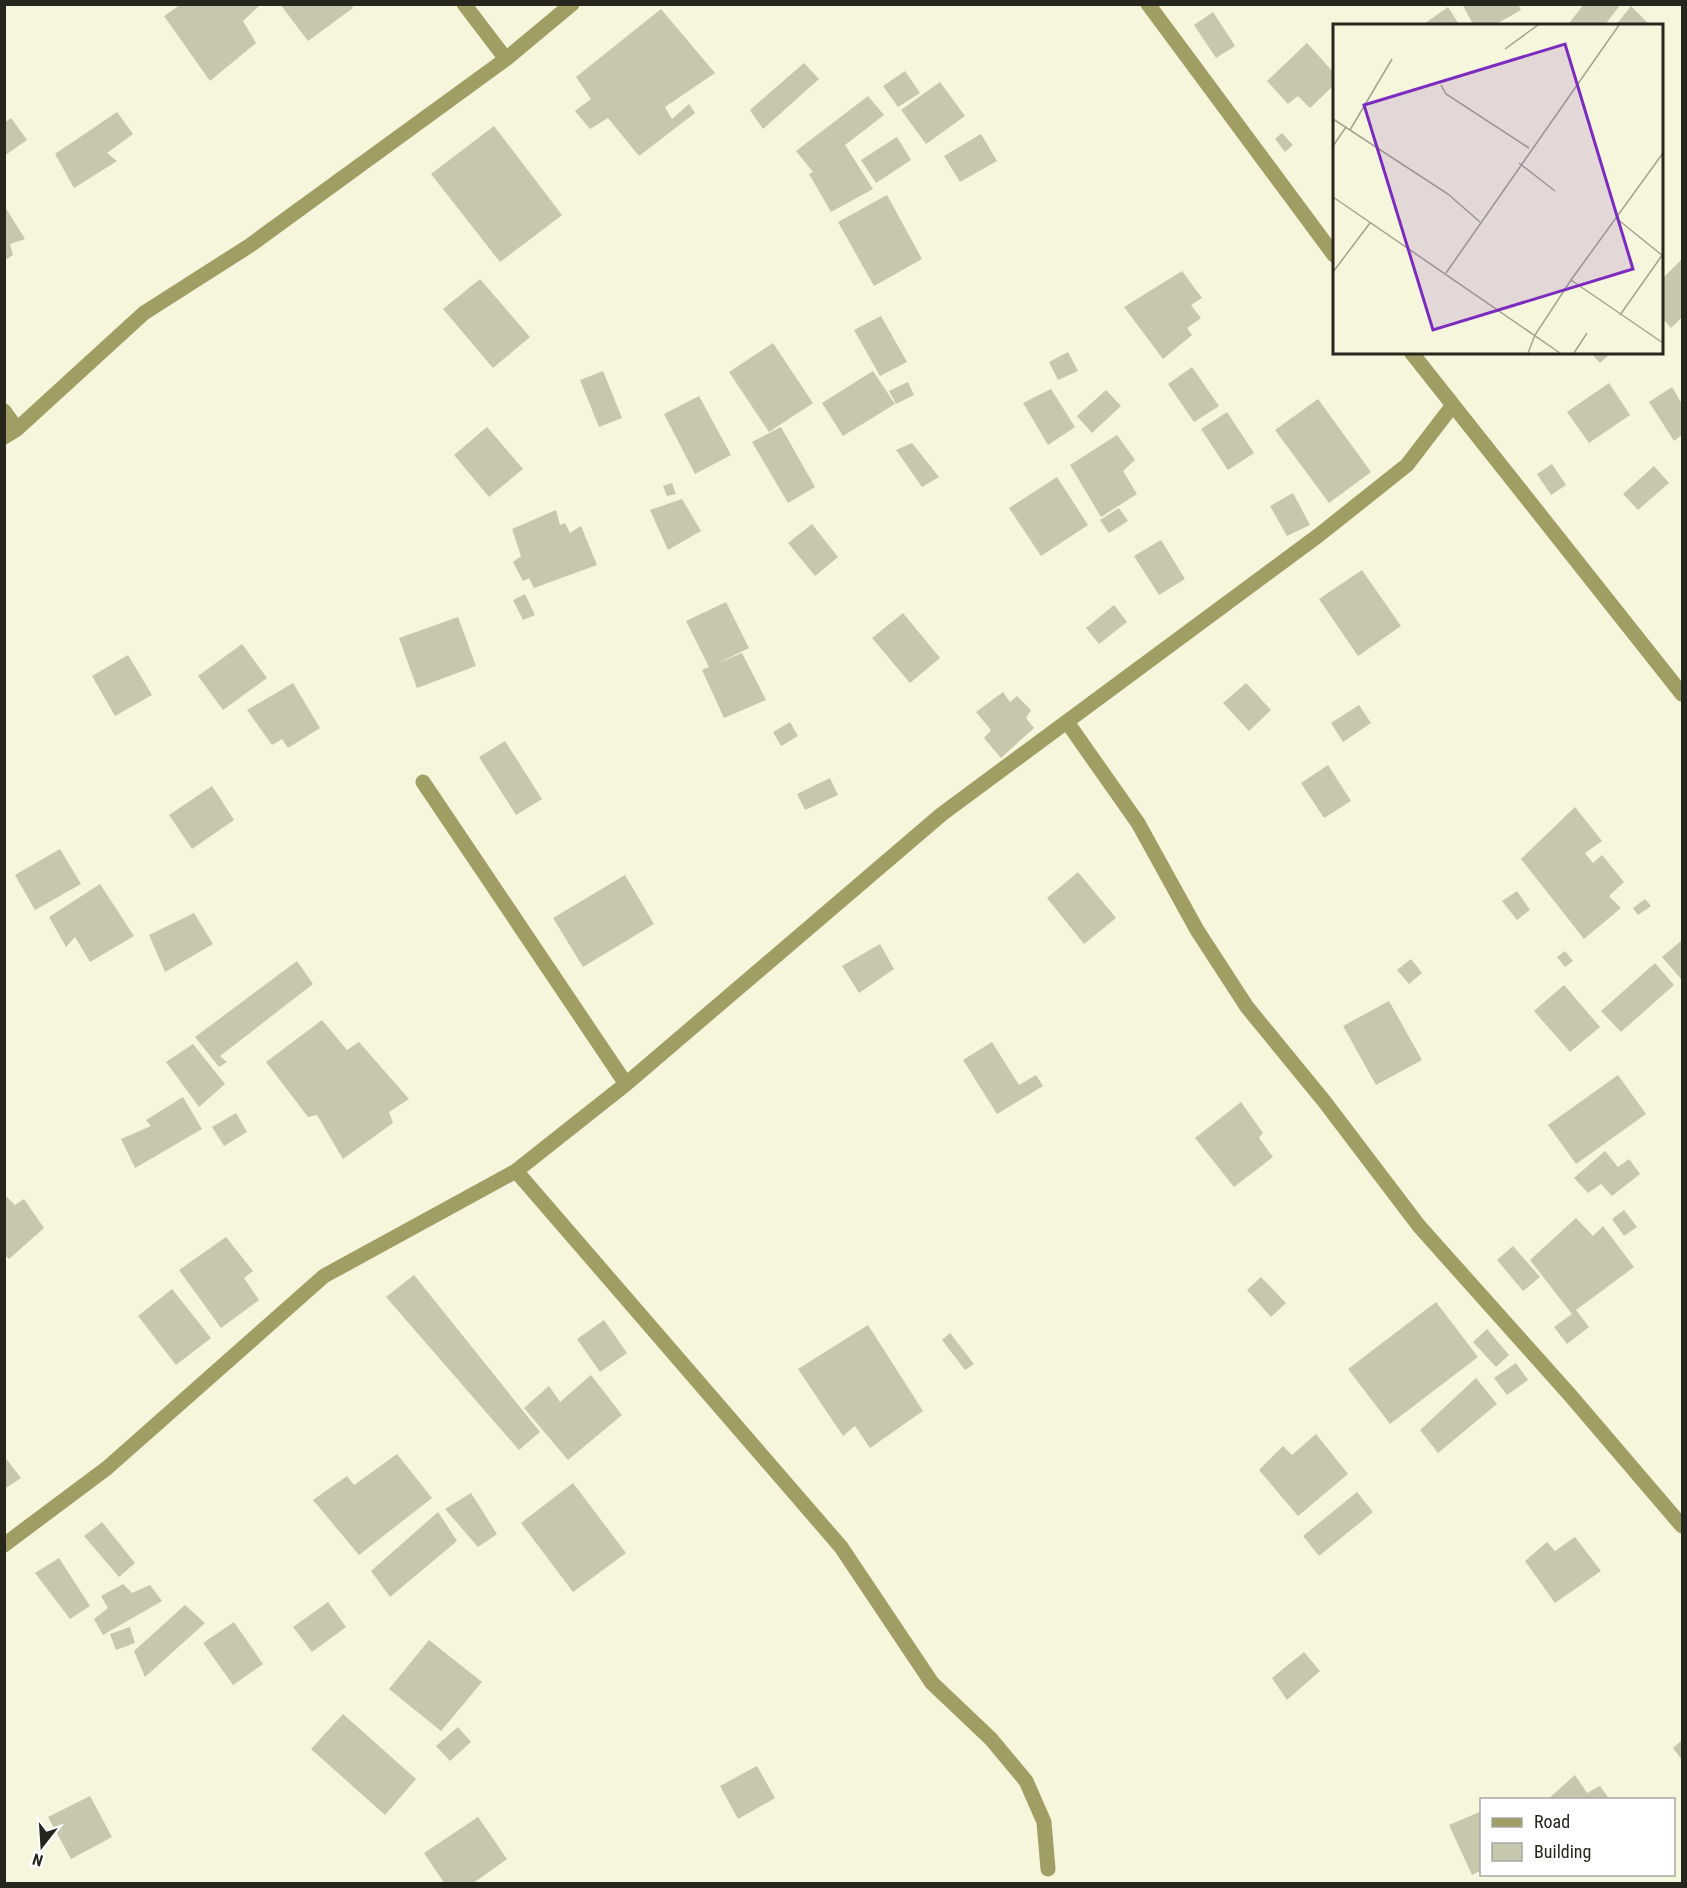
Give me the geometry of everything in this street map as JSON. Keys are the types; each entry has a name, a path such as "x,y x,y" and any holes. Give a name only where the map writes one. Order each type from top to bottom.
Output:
{"street":[{"path":"464,4 506,59"},
{"path":"4,411 11,433 144,313 249,246 506,59 572,4"},
{"path":"1148,4 1333,252"},
{"path":"1413,354 1683,694"},
{"path":"4,1545 106,1468 324,1276 516,1171 626,1084 942,814 1319,535 1407,465 1453,405"},
{"path":"1067,722 1138,823 1197,930 1247,1007 1324,1101 1419,1226 1683,1526"},
{"path":"423,782 626,1084"},
{"path":"516,1171 841,1547 933,1683 991,1739 1026,1781 1044,1822 1048,1869"}],"building":[{"path":"280,4 351,4 353,8 308,41"},
{"path":"1462,4 1518,4 1521,10 1496,24 1473,24"},
{"path":"1584,4 1621,4 1606,24 1569,24"},
{"path":"180,5 260,5 243,21 256,43 210,81 164,16"},
{"path":"1631,6 1649,24 1617,24"},
{"path":"1448,7 1459,24 1424,24"},
{"path":"661,9 715,73 665,107 672,119 689,104 695,113 639,156 608,118 590,129 575,111 591,99 576,77"},
{"path":"1213,12 1235,46 1216,58 1194,25"},
{"path":"1307,43 1333,72 1333,86 1310,108 1298,96 1288,104 1267,81"},
{"path":"804,63 819,79 763,129 750,110"},
{"path":"905,71 920,93 898,107 883,86"},
{"path":"940,82 965,116 926,144 901,110"},
{"path":"868,96 884,115 845,145 873,189 831,212 809,174 813,172 796,151"},
{"path":"117,112 133,134 107,153 117,161 74,188 55,154"},
{"path":"11,118 27,140 4,156 4,123"},
{"path":"494,126 562,215 500,262 431,174"},
{"path":"1282,133 1293,145 1285,152 1275,139"},
{"path":"981,134 997,161 960,182 944,156"},
{"path":"897,137 911,160 876,183 861,160"},
{"path":"887,195 922,259 874,286 838,222"},
{"path":"4,205 25,239 10,244 13,255 4,261"},
{"path":"1682,259 1682,317 1671,328 1663,319 1663,278"},
{"path":"1182,271 1202,298 1191,305 1201,318 1187,328 1192,335 1163,359 1124,307"},
{"path":"480,279 530,337 493,368 443,309"},
{"path":"881,316 907,362 880,376 854,330"},
{"path":"773,343 813,403 769,432 729,372"},
{"path":"1068,352 1078,371 1058,380 1049,362"},
{"path":"1592,354 1610,354 1600,363"},
{"path":"1192,367 1219,406 1194,422 1168,384"},
{"path":"603,371 622,418 599,427 580,380"},
{"path":"873,371 895,404 843,436 822,403"},
{"path":"908,382 914,395 896,404 889,391"},
{"path":"1609,383 1630,415 1589,443 1567,412"},
{"path":"1672,387 1682,404 1682,435 1674,441 1649,402"},
{"path":"1051,389 1075,427 1048,445 1023,403"},
{"path":"1106,390 1121,406 1092,433 1077,416"},
{"path":"699,396 731,455 695,474 664,414"},
{"path":"1318,399 1371,472 1329,503 1275,430"},
{"path":"1227,412 1254,453 1228,470 1201,429"},
{"path":"487,427 523,469 489,497 454,455"},
{"path":"781,427 815,487 788,503 752,442"},
{"path":"1117,435 1135,460 1123,471 1137,494 1101,517 1070,465"},
{"path":"912,443 939,477 922,487 896,450"},
{"path":"1552,464 1566,485 1551,495 1537,474"},
{"path":"1654,466 1669,483 1638,510 1623,494"},
{"path":"1057,477 1088,525 1041,556 1009,508"},
{"path":"672,483 676,494 667,496 663,486"},
{"path":"1293,493 1310,525 1287,536 1270,506"},
{"path":"682,499 701,531 668,550 650,510"},
{"path":"1119,508 1128,521 1109,533 1100,520"},
{"path":"556,510 560,525 565,523 570,533 581,526 597,565 534,588 529,578 523,581 513,562 521,556 512,529"},
{"path":"812,524 838,557 815,576 788,543"},
{"path":"1161,540 1185,579 1159,595 1134,556"},
{"path":"1362,570 1401,626 1358,656 1319,599"},
{"path":"525,594 535,615 523,620 513,600"},
{"path":"726,602 749,648 716,664 742,653 766,700 724,718 702,670 709,667 686,621"},
{"path":"1114,605 1127,622 1099,644 1086,628"},
{"path":"903,613 940,658 910,683 872,638"},
{"path":"458,617 476,666 417,688 399,638"},
{"path":"242,644 267,678 223,710 198,676"},
{"path":"128,655 152,695 115,716 92,676"},
{"path":"293,683 320,728 288,748 282,739 272,745 247,710"},
{"path":"1246,683 1271,710 1249,731 1223,703"},
{"path":"1003,692 1010,702 1017,696 1031,710 1026,718 1034,728 1001,758 984,738 991,730 976,712"},
{"path":"1359,705 1371,723 1343,742 1331,723"},
{"path":"790,722 798,736 781,746 773,732"},
{"path":"505,741 542,799 516,815 479,757"},
{"path":"1328,765 1351,801 1324,818 1301,783"},
{"path":"830,778 838,795 805,810 797,794"},
{"path":"212,786 234,820 192,849 169,815"},
{"path":"1575,807 1602,841 1585,853 1593,863 1602,855 1624,882 1609,896 1621,908 1584,939 1521,859"},
{"path":"60,849 81,884 35,910 15,875"},
{"path":"1078,872 1116,918 1084,944 1047,898"},
{"path":"625,875 654,924 583,967 553,918"},
{"path":"100,884 134,936 90,962 75,937 66,947 49,917"},
{"path":"1517,891 1530,910 1517,920 1502,901"},
{"path":"1645,899 1651,906 1638,915 1633,908"},
{"path":"194,913 213,944 165,972 149,935"},
{"path":"1682,940 1682,978 1681,979 1662,957"},
{"path":"880,944 894,969 859,993 842,966"},
{"path":"1565,951 1573,961 1565,967 1557,957"},
{"path":"1411,959 1422,973 1409,984 1397,970"},
{"path":"297,961 313,984 220,1056 227,1062 219,1067 195,1037"},
{"path":"1655,963 1674,985 1621,1032 1601,1011"},
{"path":"1564,985 1600,1027 1570,1052 1534,1011"},
{"path":"1389,1001 1422,1060 1376,1085 1343,1026"},
{"path":"322,1020 347,1050 359,1042 409,1099 389,1112 393,1123 343,1159 317,1115 308,1117 266,1062"},
{"path":"992,1042 1019,1085 1036,1075 1043,1086 997,1114 963,1060"},
{"path":"193,1044 225,1084 199,1107 166,1062"},
{"path":"1618,1075 1646,1114 1576,1164 1548,1125"},
{"path":"183,1097 202,1129 135,1168 121,1139 151,1126 146,1120"},
{"path":"1241,1102 1263,1133 1259,1138 1273,1157 1234,1187 1195,1138"},
{"path":"236,1113 247,1132 224,1146 212,1127"},
{"path":"1605,1151 1618,1167 1629,1159 1640,1174 1612,1196 1601,1184 1588,1193 1574,1178"},
{"path":"4,1194 15,1205 24,1199 44,1228 9,1259 4,1254"},
{"path":"1624,1210 1637,1227 1624,1236 1612,1219"},
{"path":"1576,1218 1593,1236 1603,1226 1634,1267 1576,1310 1589,1327 1567,1344 1554,1327 1572,1314 1530,1260"},
{"path":"226,1237 253,1271 244,1278 259,1300 221,1328 179,1270"},
{"path":"1513,1246 1540,1277 1523,1291 1497,1260"},
{"path":"414,1275 540,1432 519,1450 386,1297"},
{"path":"1261,1277 1286,1303 1271,1317 1247,1290"},
{"path":"172,1289 211,1338 176,1365 138,1316"},
{"path":"1436,1302 1478,1357 1390,1424 1348,1369"},
{"path":"604,1320 627,1353 600,1372 577,1339"},
{"path":"868,1325 923,1411 870,1448 855,1426 843,1436 798,1369"},
{"path":"1487,1329 1509,1355 1496,1367 1473,1342"},
{"path":"950,1333 974,1364 965,1370 942,1340"},
{"path":"1516,1363 1528,1380 1507,1395 1494,1378"},
{"path":"591,1375 622,1415 568,1460 524,1408 549,1386 560,1402"},
{"path":"1476,1378 1497,1404 1438,1453 1420,1430"},
{"path":"1316,1434 1348,1474 1298,1516 1259,1470 1283,1446 1292,1455"},
{"path":"397,1454 432,1498 359,1555 313,1500 347,1476 354,1485"},
{"path":"4,1456 21,1478 4,1489"},
{"path":"573,1483 626,1553 573,1592 521,1523"},
{"path":"1357,1492 1373,1512 1319,1556 1303,1536"},
{"path":"471,1493 497,1534 478,1547 445,1509"},
{"path":"438,1512 457,1541 390,1597 371,1571"},
{"path":"102,1522 135,1563 119,1577 84,1536"},
{"path":"1575,1537 1601,1571 1555,1603 1525,1561 1547,1542 1555,1551"},
{"path":"59,1558 90,1606 70,1619 35,1573"},
{"path":"123,1584 132,1593 150,1585 162,1601 103,1635 94,1619 108,1608 101,1596"},
{"path":"328,1602 346,1627 312,1652 293,1627"},
{"path":"185,1605 205,1623 145,1677 134,1651"},
{"path":"234,1622 263,1664 233,1685 203,1643"},
{"path":"130,1627 135,1643 116,1650 110,1634"},
{"path":"429,1640 482,1682 441,1731 389,1689"},
{"path":"1304,1652 1320,1671 1287,1700 1272,1678"},
{"path":"343,1714 416,1779 385,1815 311,1749"},
{"path":"458,1727 471,1742 450,1761 436,1746"},
{"path":"1682,1740 1682,1760 1673,1748"},
{"path":"757,1766 775,1798 738,1819 720,1786"},
{"path":"1575,1775 1587,1793 1600,1786 1609,1798 1549,1798"},
{"path":"90,1796 112,1837 71,1859 48,1817"},
{"path":"1480,1812 1480,1871 1472,1875 1449,1825"},
{"path":"478,1817 507,1859 472,1884 445,1884 424,1853"}]}
